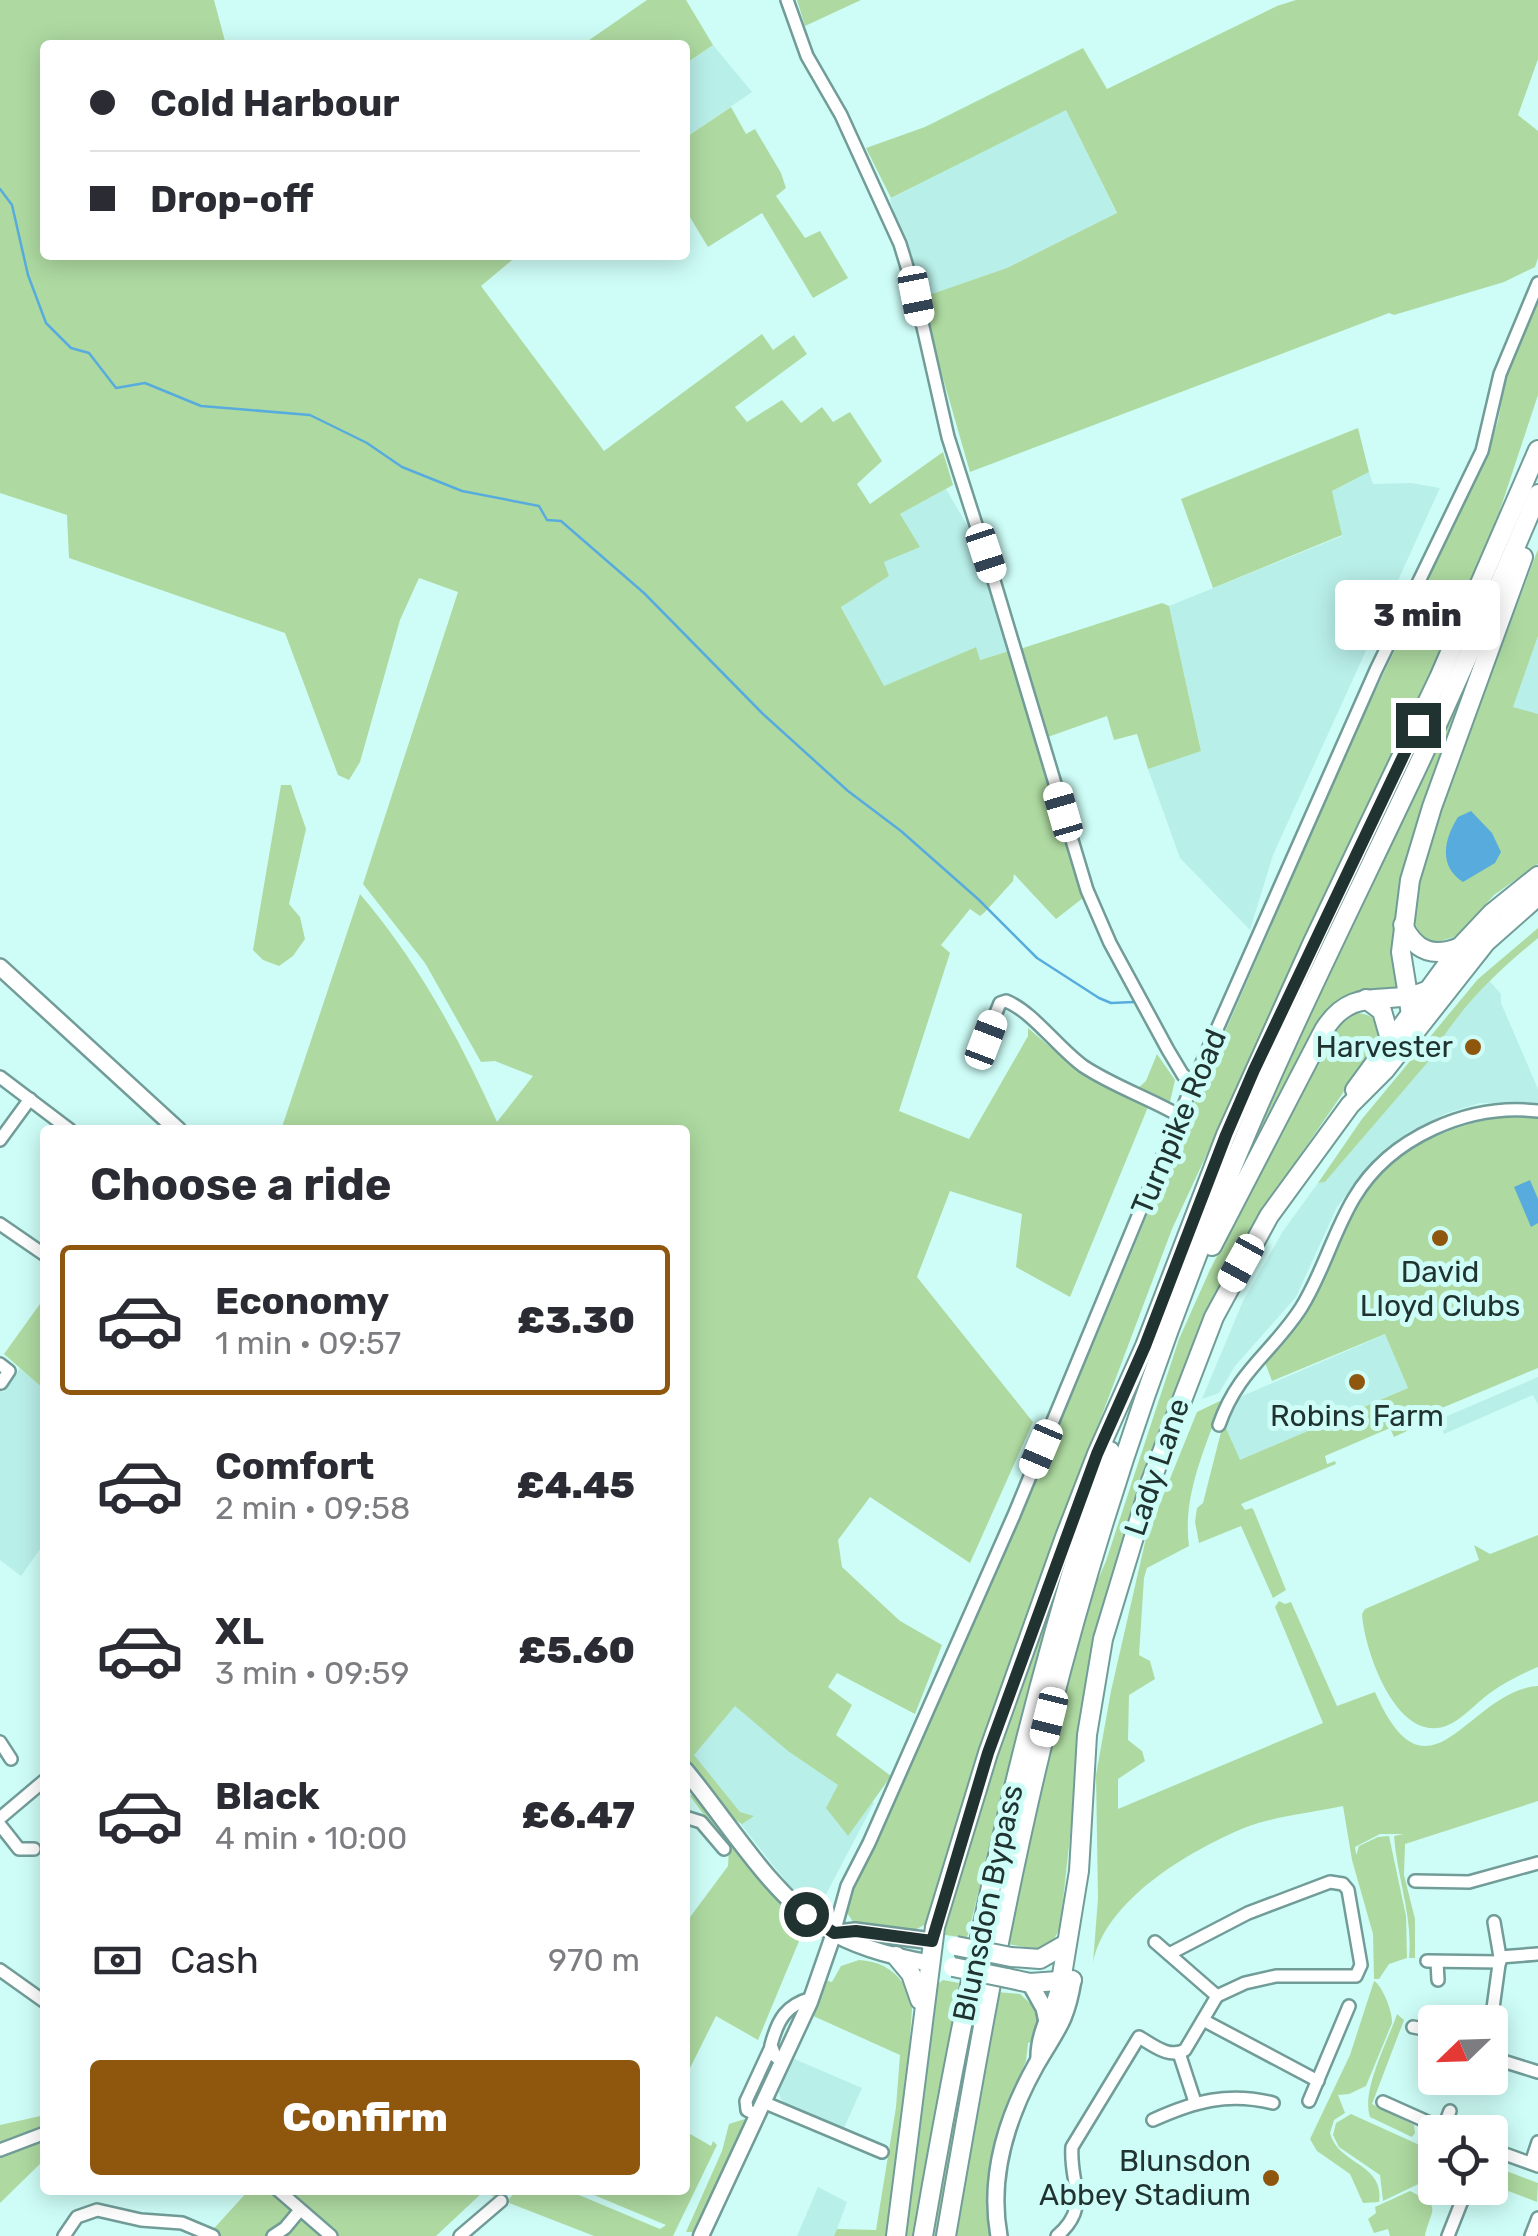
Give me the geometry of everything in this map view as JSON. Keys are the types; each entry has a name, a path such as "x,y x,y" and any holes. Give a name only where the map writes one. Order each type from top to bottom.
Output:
{"main road":[{"path":"1154,1346 1226,1135 1313,942 1440,678 1538,450"},
{"path":"1154,1346 1271,1076 1444,710 1538,494"},
{"path":"1414,1033 1415,999 1401,952 1410,880 1538,514"},
{"path":"896,2236 932,1941 983,1770 1097,1454 1324,1030 1340,1010 1366,999 1415,999 1441,983 1492,913 1538,876"},
{"path":"1403,925 1414,943 1424,950 1437,954 1469,949 1538,896"},
{"name":"Lady Lane","path":"1039,2059 1041,2038 1065,1979 1081,1924 1084,1764 1096,1669 1151,1481 1193,1366 1228,1286 1269,1216 1350,1104 1369,1088 1414,1033 1469,949"},
{"path":"0,967 173,1125"},
{"path":"1366,999 1382,1011 1390,1039"},
{"name":"Lady Lane","path":"1350,1104 1357,1086 1415,999"},
{"name":"Blunsdon Bypass","path":"923,2236 964,2006 1008,1807 1058,1611 1154,1346"},
{"name":"Blunsdon Bypass","path":"946,2236 1000,1929 1044,1736 1154,1346"},
{"path":"690,1780 776,1884 834,1933 896,1956 953,1968 1030,1982 1065,1979"},
{"name":"Lady Lane","path":"999,2236 995,2188 1001,2152 1014,2111 1039,2059 1059,2031 1066,1944 1079,1871"},
{"path":"834,1933 856,1931 932,1941 1018,1958 1065,1979"},
{"path":"1018,1958 1050,1956 1066,1944"},
{"path":"896,1956 911,1974 923,2010"},
{"path":"1030,1982 1047,2022"}],"street":[{"path":"786,0 807,56 840,115 900,244 948,437 1087,890 1110,943 1168,1050 1183,1075 1194,1082"},
{"name":"Turnpike Road","path":"701,2236 812,1998 847,1886 1014,1515 1194,1082 1376,670 1482,451 1500,374 1538,283"},
{"path":"986,1040 1000,1003 1014,1004 1087,1068 1180,1116"},
{"path":"0,1077 64,1125"},
{"path":"0,1140 30,1098"},
{"path":"1219,1426 1240,1379 1300,1308 1347,1210 1372,1174 1412,1140 1442,1125 1482,1112 1538,1111"},
{"path":"0,1224 40,1251"},
{"path":"29,1260 40,1253"},
{"path":"0,1364 9,1371 1,1383"},
{"path":"0,1742 11,1760"},
{"path":"0,1818 40,1784"},
{"path":"690,1818 701,1822 724,1848"},
{"path":"0,1826 18,1848 34,1849"},
{"path":"1415,1881 1470,1882 1538,1864"},
{"path":"1168,1954 1248,1913 1325,1884 1343,1884 1348,1890 1360,1965 1356,1976 1276,1976 1245,1983 1216,1996 1179,2054"},
{"path":"1494,1922 1500,1960 1494,2005"},
{"path":"1155,1942 1216,1996"},
{"path":"1438,1980 1432,1961 1500,1960 1538,1954"},
{"path":"0,1970 40,1998"},
{"path":"812,1998 786,2009 746,2101 747,2111 760,2109 882,2152"},
{"path":"1309,2100 1349,2006"},
{"path":"1202,2020 1318,2081"},
{"path":"1413,2026 1418,2027"},
{"path":"1057,2236 1074,2218 1078,2200 1072,2147 1138,2037 1170,2054 1179,2054"},
{"path":"771,2047 782,2062"},
{"path":"1179,2054 1195,2102"},
{"path":"1508,2063 1538,2072"},
{"path":"1153,2120 1195,2102 1228,2096 1274,2103"},
{"path":"1383,2102 1418,2118"},
{"path":"1449,2115 1450,2111"},
{"path":"0,2150 40,2134"},
{"path":"1508,2155 1535,2164 1538,2142"},
{"path":"284,2195 331,2236"},
{"path":"467,2234 501,2201"},
{"path":"1448,2236 1461,2205"},
{"path":"64,2236 77,2217 96,2210 141,2220 182,2223 213,2236"},
{"path":"272,2236 300,2210"},
{"path":"1532,2236 1538,2218"}],"shaded area":[{"path":"713,45 752,92 690,135 690,61"},
{"path":"1066,109 1117,214 1007,268 920,298 890,199"},
{"path":"1369,472 1373,484 1411,483 1440,488 1273,855 1250,930 1180,858 1148,769 1201,750 1169,606 1342,536 1332,491"},
{"path":"946,489 974,537 1009,651 979,660 975,647 884,687 841,606 889,576 884,562 919,547 900,514"},
{"path":"1538,636 1538,766 1506,726"},
{"path":"1488,979 1501,994 1501,1003 1538,1089 1538,1103 1480,1103 1447,1113 1408,1132 1374,1159 1337,1207 1296,1297 1235,1366 1219,1393 1202,1399 1243,1301 1283,1231 1318,1183 1325,1182 1441,1051 1438,1045 1454,1019"},
{"path":"1386,1334 1408,1388 1239,1461 1225,1426 1240,1397"},
{"path":"20,1368 40,1386 40,1549 21,1576 0,1560 0,1390 4,1392"},
{"path":"1538,1377 1538,1405 1533,1395 1444,1434 1438,1420"},
{"path":"701,1671 874,1803 822,1902 805,1899 787,1883 690,1759 690,1727"},
{"path":"792,2058 862,2088 843,2130 786,2105 781,2099 778,2090"},
{"path":"818,2187 847,2202 834,2236 797,2236"}],"green space":[{"path":"0,0 214,0 225,40 40,40 40,260 512,260 481,286 604,451 762,334 773,350 794,335 807,354 735,407 747,422 782,400 801,423 822,407 833,422 850,412 882,461 857,484 870,504 943,452 953,485 900,514 920,547 884,562 889,576 841,607 884,686 976,647 980,660 1009,651 1083,898 1056,919 1014,874 1013,881 980,916 970,909 941,945 950,953 899,1111 969,1139 1028,1036 1028,1028 1082,1074 1148,1107 1070,1297 1016,1267 1022,1214 950,1191 917,1277 1033,1422 970,1563 870,1497 838,1540 842,1567 900,1621 942,1645 915,1714 837,1673 828,1687 852,1705 836,1735 891,1776 848,1836 826,1808 838,1785 788,1751 735,1706 694,1755 740,1812 754,1816 742,1824 734,1819 690,1768 690,1125 283,1125 360,894 437,1003 497,1122 533,1076 495,1061 481,1062 425,963 363,884 458,592 419,578 400,620 360,762 349,780 338,775 285,633 69,558 67,515 0,493"},
{"path":"647,0 686,0 713,45 690,61 690,40 589,40"},
{"path":"797,0 861,0 805,26"},
{"path":"1296,0 1538,0 1538,59 1518,115 1538,131 1535,267 1504,282 1394,315 1389,313 970,472 920,298 1007,268 1117,213 1066,110 891,198 866,148 925,127 1083,48 1107,89"},
{"path":"731,107 746,134 755,129 781,173 786,188 776,196 805,238 820,231 848,278 813,298 762,213 708,247 690,217 690,135"},
{"path":"1538,298 1538,395 1497,519 1444,644 1172,1229 977,1761 926,1924 915,1930 853,1922 846,1911 848,1898 1028,1500 1321,806 1487,455 1506,377"},
{"path":"1358,428 1369,472 1332,491 1342,535 1213,588 1181,499"},
{"path":"1538,549 1538,636 1513,707 1538,714 1538,864 1494,895 1457,936 1434,943 1424,937 1414,920 1420,867"},
{"path":"1162,603 1169,606 1201,751 1148,769 1137,734 1114,740 1107,716 1045,738 1020,649"},
{"path":"1479,655 1414,841 1401,992 1353,993 1329,1009 1246,1158 1310,1004 1474,656"},
{"path":"281,785 291,785 306,829 289,904 300,917 305,939 293,956 279,966 263,960 253,950"},
{"path":"1538,928 1538,938 1460,1014 1438,1045 1442,1050 1325,1182 1318,1183 1362,1119 1478,979"},
{"path":"1354,1013 1375,1020 1382,1033 1380,1039 1272,1196 1214,1300 1130,1524 1088,1671 1060,1928 1054,1939 1038,1949 1004,1943 1087,1604 1106,1561 1179,1339 1322,1047 1344,1017"},
{"path":"1157,1054 1175,1080 1170,1102 1138,1088 1146,1081"},
{"path":"1502,1117 1538,1118 1538,1368 1437,1410 1433,1419 1394,1437 1390,1428 1325,1456 1327,1464 1336,1464 1241,1504 1245,1510 1254,1511 1286,1590 1273,1598 1241,1526 1199,1543 1197,1508 1203,1503 1222,1428 1225,1426 1240,1460 1408,1388 1385,1334 1272,1381 1264,1360 1310,1302 1371,1184 1421,1144 1461,1127"},
{"path":"40,1304 40,1386 4,1354"},
{"path":"1222,1400 1192,1490 1189,1546 1147,1568 1144,1578 1139,1655 1150,1661 1155,1679 1129,1695 1128,1740 1142,1751 1145,1761 1118,1779 1118,1809 1323,1723 1275,1607 1279,1601 1291,1602 1337,1706 1375,1692 1395,1727 1413,1744 1432,1745 1450,1737 1513,1692 1538,1686 1538,1801 1405,1844 1404,1875 1415,1919 1415,1958 1409,1958 1409,1927 1394,1836 1404,1834 1380,1834 1355,1847 1356,1855 1359,1846 1389,1836 1406,1916 1407,1958 1389,1964 1379,1979 1374,1979 1373,1934 1352,1860 1343,1806 1256,1824 1175,1864 1152,1880 1114,1919 1093,1963 1098,1898 1096,1775 1146,1538 1197,1412"},
{"path":"1538,1535 1538,1667 1495,1689 1446,1726 1428,1728 1412,1721 1398,1708 1376,1670 1364,1630 1365,1609 1479,1560 1474,1545 1490,1554"},
{"path":"1068,1553 967,1938 945,1935 942,1931 1000,1742"},
{"path":"694,1792 745,1857 752,1873 782,1899 802,1934 758,2040 716,2016 690,2068 690,1917 728,1866 729,1848 690,1796"},
{"path":"859,1960 884,1966 903,1983 909,1981 913,1994 887,2236 834,2236 837,2229 876,2230 896,2107 900,2055 811,2015 825,1980 832,1982 841,1966"},
{"path":"943,1980 959,1983 914,2236 904,2236 935,1986"},
{"path":"1374,1981 1386,1999 1392,2023 1366,2086 1338,2095 1345,2113 1334,2120 1330,2133 1342,2152 1375,2179 1379,2202 1363,2203 1350,2174 1317,2151 1310,2139 1350,2055"},
{"path":"975,1986 981,1987 939,2236 934,2236"},
{"path":"996,1992 1020,1994 1033,2006 1037,2004 1041,2017 1035,2041 1028,2043 1026,2061 996,2146 992,2186 994,2236 953,2236"},
{"path":"1397,2014 1404,2020 1372,2104 1414,2125 1412,2137 1370,2117 1368,2106 1372,2080"},
{"path":"1351,2114 1418,2144 1418,2184 1383,2201 1380,2175 1339,2147 1333,2135 1336,2123"},
{"path":"40,2116 40,2164 0,2203 0,2125"},
{"path":"748,2118 695,2232 686,2232 722,2151 729,2124"},
{"path":"690,2134 711,2146 713,2141 717,2145 673,2236 594,2236 507,2202 512,2195 579,2195 660,2229 666,2225 594,2195 690,2195"},
{"path":"1508,2172 1538,2183 1537,2202 1508,2191"},
{"path":"1410,2191 1418,2196 1418,2205 1431,2205 1425,2236 1390,2236 1388,2229 1374,2233 1368,2219 1376,2213 1375,2207"},
{"path":"244,2195 480,2195 436,2236 207,2236"}],"water":[{"path":"1471,811 1492,833 1501,852 1495,863 1463,882 1450,868 1447,843 1458,817"},
{"path":"1530,1180 1538,1199 1538,1223 1531,1227 1514,1187"}],"waterway":[{"path":"0,189 12,205 28,275 46,323 71,348 89,353 116,388 145,383 201,406 310,415 367,443 402,467 462,491 539,506 547,520 561,521 644,593 763,714 978,899 1037,958 1099,998 1111,1003 1134,1002"}],"place":[{"name":"Harvester","path":"1473,1047"},
{"name":"David Lloyd Clubs","path":"1440,1238"},
{"name":"Robins Farm","path":"1357,1382"},
{"name":"Blunsdon Abbey Stadium","path":"1271,2178"}],"route":[{"path":"806,1914 834,1933 856,1931 932,1941 988,1753 1097,1454 1145,1346 1254,1070 1418,725"}]}
